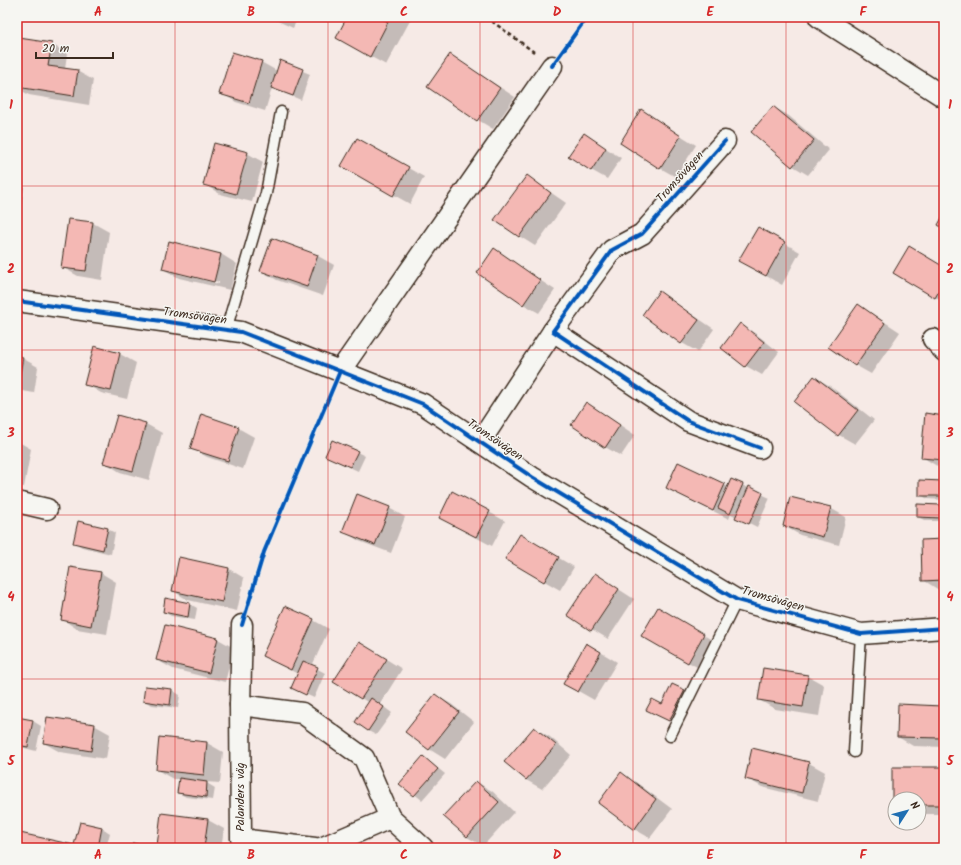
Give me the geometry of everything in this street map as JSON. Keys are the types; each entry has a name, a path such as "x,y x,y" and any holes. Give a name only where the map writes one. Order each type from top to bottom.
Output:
{"street":[{"path":"819,17 944,97"},
{"path":"340,371 552,66"},
{"name":"Tromsövägen","path":"480,442 553,331 612,250 642,234 725,141"},
{"name":"Tromsövägen","path":"17,301 241,332 423,404 532,477 737,600 861,634 944,628"},
{"path":"553,331 688,421 760,448"},
{"path":"17,502 47,509"},
{"name":"Palanders väg","path":"242,625 240,705 241,839 315,848"},
{"path":"240,705 302,713 364,758 390,818 423,848"},
{"path":"321,848 390,818"}],"lane":[{"path":"226,330 266,193 281,112"},
{"path":"670,736 737,600"},
{"path":"854,752 861,634"}],"path":[{"path":"486,17 552,66"}],"building":[{"path":"347,17 380,17 388,22 370,57 336,38"},
{"path":"380,17 391,17 388,22"},
{"path":"19,38 52,43 48,66 78,70 74,96 17,87 17,53"},
{"path":"232,52 262,61 249,103 219,94"},
{"path":"450,54 500,88 477,121 427,87"},
{"path":"280,60 303,69 293,96 271,88"},
{"path":"773,106 814,140 792,167 751,132"},
{"path":"641,109 681,136 660,169 620,143"},
{"path":"584,133 606,148 591,171 568,156"},
{"path":"357,138 409,167 393,196 341,166"},
{"path":"214,143 248,152 236,194 203,185"},
{"path":"527,175 551,193 519,237 494,220"},
{"path":"944,214 944,229 938,225"},
{"path":"68,219 93,222 86,271 61,268"},
{"path":"758,227 785,242 766,276 738,261"},
{"path":"272,238 318,255 307,287 260,271"},
{"path":"169,241 221,254 214,282 162,269"},
{"path":"909,246 944,267 944,282 935,298 893,273"},
{"path":"494,248 540,280 523,305 477,273"},
{"path":"659,291 699,320 681,344 642,315"},
{"path":"858,304 885,323 855,366 828,347"},
{"path":"740,323 764,342 745,367 721,348"},
{"path":"94,346 120,353 111,391 84,385"},
{"path":"17,356 23,357 18,385 17,384"},
{"path":"814,376 858,410 838,436 794,402"},
{"path":"586,402 620,425 605,448 571,425"},
{"path":"925,413 944,416 944,460 921,458"},
{"path":"201,414 239,427 228,461 190,449"},
{"path":"117,415 146,423 133,471 103,463"},
{"path":"332,440 358,451 350,467 325,456"},
{"path":"678,462 725,484 713,511 666,488"},
{"path":"731,479 743,484 730,514 718,508"},
{"path":"919,480 943,481 943,496 919,496"},
{"path":"749,486 763,493 749,524 735,518"},
{"path":"452,491 490,511 476,537 439,518"},
{"path":"357,494 390,507 375,545 342,532"},
{"path":"790,497 831,507 823,537 783,526"},
{"path":"917,504 941,505 941,518 917,517"},
{"path":"78,521 108,528 103,550 73,543"},
{"path":"520,534 559,557 544,582 505,559"},
{"path":"944,539 944,580 922,581 921,540"},
{"path":"179,557 229,568 222,602 172,591"},
{"path":"70,567 101,572 91,626 61,620"},
{"path":"595,573 619,589 591,631 567,615"},
{"path":"165,598 190,603 188,617 163,612"},
{"path":"285,606 314,619 291,670 262,656"},
{"path":"658,607 704,634 688,663 641,636"},
{"path":"165,625 218,638 209,673 156,660"},
{"path":"359,642 387,659 361,699 333,682"},
{"path":"586,643 601,652 578,692 563,684"},
{"path":"303,661 318,667 306,695 291,688"},
{"path":"763,668 808,675 803,707 758,700"},
{"path":"672,684 685,690 669,721 646,710 652,699 662,704"},
{"path":"145,686 172,689 170,705 143,701"},
{"path":"435,694 459,712 429,750 405,732"},
{"path":"371,698 384,707 368,731 355,722"},
{"path":"898,704 942,706 941,738 897,737"},
{"path":"17,717 33,720 28,747 17,745"},
{"path":"47,717 95,724 91,751 43,743"},
{"path":"534,727 556,745 526,780 504,762"},
{"path":"159,737 207,742 204,775 156,770"},
{"path":"752,748 809,762 802,793 745,779"},
{"path":"423,756 438,769 414,796 399,784"},
{"path":"892,767 944,767 944,805 927,805 927,791 892,791"},
{"path":"621,772 656,799 634,830 598,803"},
{"path":"179,778 207,782 206,797 177,793"},
{"path":"476,781 499,802 467,837 443,816"},
{"path":"161,813 208,819 204,848 174,848 157,846"},
{"path":"80,822 102,827 98,848 74,845"},
{"path":"20,833 83,847 17,848"},
{"path":"133,843 153,848 132,848"}],"cycle path":[{"path":"552,66 587,17"},
{"path":"725,141 642,234 612,250 553,331 688,421 760,448"},
{"path":"17,301 241,332 423,404 532,477 737,600 861,634 944,628"},
{"path":"242,625 264,552 340,371"}]}
